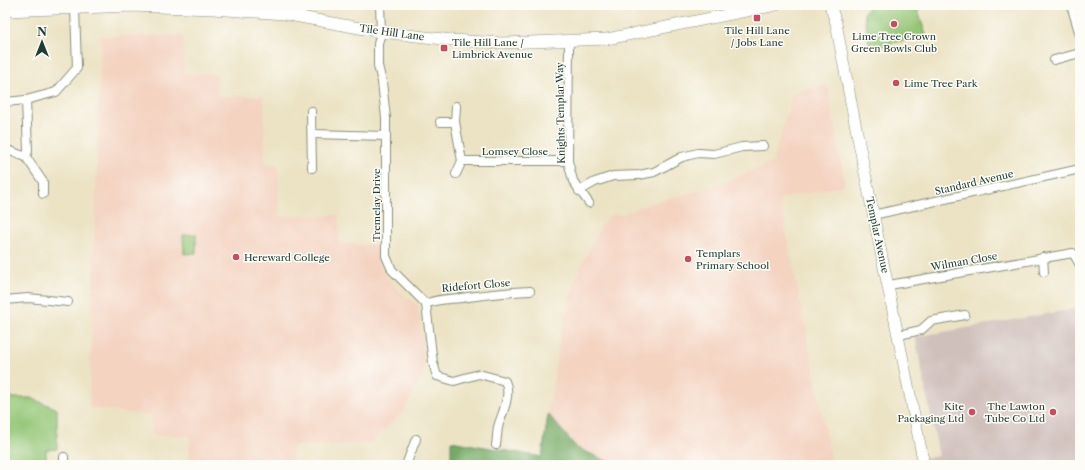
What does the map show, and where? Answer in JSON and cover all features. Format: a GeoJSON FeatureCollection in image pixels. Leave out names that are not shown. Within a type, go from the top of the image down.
{"type":"FeatureCollection","features":[{"type":"Feature","properties":{"kind":"main road","name":"Tile Hill Lane"},"geometry":{"type":"LineString","coordinates":[[5,11],[130,6],[213,7],[284,14],[381,32],[452,40],[502,43],[569,42],[636,34],[776,5]]}},
{"type":"Feature","properties":{"kind":"main road","name":"Templar Avenue"},"geometry":{"type":"LineString","coordinates":[[830,5],[836,23],[873,215],[899,335],[924,465]]}},
{"type":"Feature","properties":{"kind":"street","name":"Tremelay Drive"},"geometry":{"type":"LineString","coordinates":[[380,5],[381,32],[378,44],[378,66],[384,97],[386,136],[386,256],[392,270],[426,304]]}},
{"type":"Feature","properties":{"kind":"street"},"geometry":{"type":"LineString","coordinates":[[1071,5],[1080,35]]}},
{"type":"Feature","properties":{"kind":"street"},"geometry":{"type":"LineString","coordinates":[[5,102],[26,100],[56,92],[77,68],[75,8]]}},
{"type":"Feature","properties":{"kind":"street","name":"Knights Templar Way"},"geometry":{"type":"LineString","coordinates":[[569,42],[568,161],[573,181],[589,203]]}},
{"type":"Feature","properties":{"kind":"street"},"geometry":{"type":"LineString","coordinates":[[1054,60],[1080,53]]}},
{"type":"Feature","properties":{"kind":"street"},"geometry":{"type":"LineString","coordinates":[[26,100],[28,151],[26,157]]}},
{"type":"Feature","properties":{"kind":"street"},"geometry":{"type":"LineString","coordinates":[[456,106],[455,122],[462,161],[456,174]]}},
{"type":"Feature","properties":{"kind":"street"},"geometry":{"type":"LineString","coordinates":[[311,112],[312,168]]}},
{"type":"Feature","properties":{"kind":"street"},"geometry":{"type":"LineString","coordinates":[[440,122],[455,122]]}},
{"type":"Feature","properties":{"kind":"street"},"geometry":{"type":"LineString","coordinates":[[312,134],[386,136]]}},
{"type":"Feature","properties":{"kind":"street"},"geometry":{"type":"LineString","coordinates":[[579,191],[595,182],[612,176],[639,175],[654,172],[677,160],[698,153],[714,154],[742,147],[763,146]]}},
{"type":"Feature","properties":{"kind":"street"},"geometry":{"type":"LineString","coordinates":[[5,149],[26,157],[43,182],[43,194]]}},
{"type":"Feature","properties":{"kind":"street","name":"Lomsey Close"},"geometry":{"type":"LineString","coordinates":[[462,161],[568,161]]}},
{"type":"Feature","properties":{"kind":"street","name":"Standard Avenue"},"geometry":{"type":"LineString","coordinates":[[873,215],[1080,169]]}},
{"type":"Feature","properties":{"kind":"street","name":"Wilman Close"},"geometry":{"type":"LineString","coordinates":[[888,285],[1073,253],[1080,265]]}},
{"type":"Feature","properties":{"kind":"street"},"geometry":{"type":"LineString","coordinates":[[1043,257],[1044,272]]}},
{"type":"Feature","properties":{"kind":"street","name":"Ridefort Close"},"geometry":{"type":"LineString","coordinates":[[426,304],[436,299],[468,297],[503,292],[530,291]]}},
{"type":"Feature","properties":{"kind":"street"},"geometry":{"type":"LineString","coordinates":[[5,300],[28,298],[68,302]]}},
{"type":"Feature","properties":{"kind":"street"},"geometry":{"type":"LineString","coordinates":[[426,304],[433,363],[437,376],[454,381],[479,374],[506,381],[508,385],[507,396],[498,426],[496,445]]}},
{"type":"Feature","properties":{"kind":"street"},"geometry":{"type":"LineString","coordinates":[[899,335],[921,330],[931,321],[965,315]]}},
{"type":"Feature","properties":{"kind":"street"},"geometry":{"type":"LineString","coordinates":[[406,465],[416,439]]}},
{"type":"Feature","properties":{"kind":"shaded area","name":"Hereward College"},"geometry":{"type":"Polygon","coordinates":[[[183,35],[184,74],[217,74],[217,96],[264,96],[265,163],[278,164],[279,216],[339,215],[339,244],[376,245],[382,269],[394,287],[418,305],[425,366],[405,410],[370,444],[293,446],[293,465],[189,465],[190,436],[152,435],[151,416],[89,408],[101,36],[183,35]]]}},
{"type":"Feature","properties":{"kind":"shaded area","name":"Templars Primary School"},"geometry":{"type":"Polygon","coordinates":[[[828,85],[845,185],[780,199],[832,465],[616,465],[577,448],[548,414],[560,336],[575,279],[601,226],[610,215],[625,214],[650,203],[716,186],[773,162],[793,92],[828,85]]]}},
{"type":"Feature","properties":{"kind":"shaded area"},"geometry":{"type":"Polygon","coordinates":[[[1080,308],[1080,465],[885,465],[939,456],[915,337],[1080,308]]]}},
{"type":"Feature","properties":{"kind":"green space","name":"Lime Tree Crown Green Bowls Club"},"geometry":{"type":"Polygon","coordinates":[[[870,5],[916,5],[926,35],[870,48],[864,13],[870,5]]]}},
{"type":"Feature","properties":{"kind":"green space"},"geometry":{"type":"Polygon","coordinates":[[[196,234],[196,253],[184,254],[183,235],[196,234]]]}},
{"type":"Feature","properties":{"kind":"green space"},"geometry":{"type":"Polygon","coordinates":[[[5,384],[12,398],[31,398],[57,409],[57,449],[46,450],[46,462],[5,462],[5,384]]]}},
{"type":"Feature","properties":{"kind":"green space"},"geometry":{"type":"Polygon","coordinates":[[[548,414],[577,448],[616,465],[451,465],[451,441],[542,457],[548,414]]]}},
{"type":"Feature","properties":{"kind":"place","name":"Tile Hill Lane / Jobs Lane"},"geometry":{"type":"Point","coordinates":[757,18]}},
{"type":"Feature","properties":{"kind":"place","name":"Lime Tree Crown Green Bowls Club"},"geometry":{"type":"Point","coordinates":[894,24]}},
{"type":"Feature","properties":{"kind":"place","name":"Tile Hill Lane / Limbrick Avenue"},"geometry":{"type":"Point","coordinates":[444,48]}},
{"type":"Feature","properties":{"kind":"place","name":"Lime Tree Park"},"geometry":{"type":"Point","coordinates":[896,83]}},
{"type":"Feature","properties":{"kind":"place","name":"Hereward College"},"geometry":{"type":"Point","coordinates":[236,257]}},
{"type":"Feature","properties":{"kind":"place","name":"Templars Primary School"},"geometry":{"type":"Point","coordinates":[688,259]}},
{"type":"Feature","properties":{"kind":"place","name":"Kite Packaging Ltd"},"geometry":{"type":"Point","coordinates":[972,412]}},
{"type":"Feature","properties":{"kind":"place","name":"The Lawton Tube Co Ltd"},"geometry":{"type":"Point","coordinates":[1053,412]}}]}
